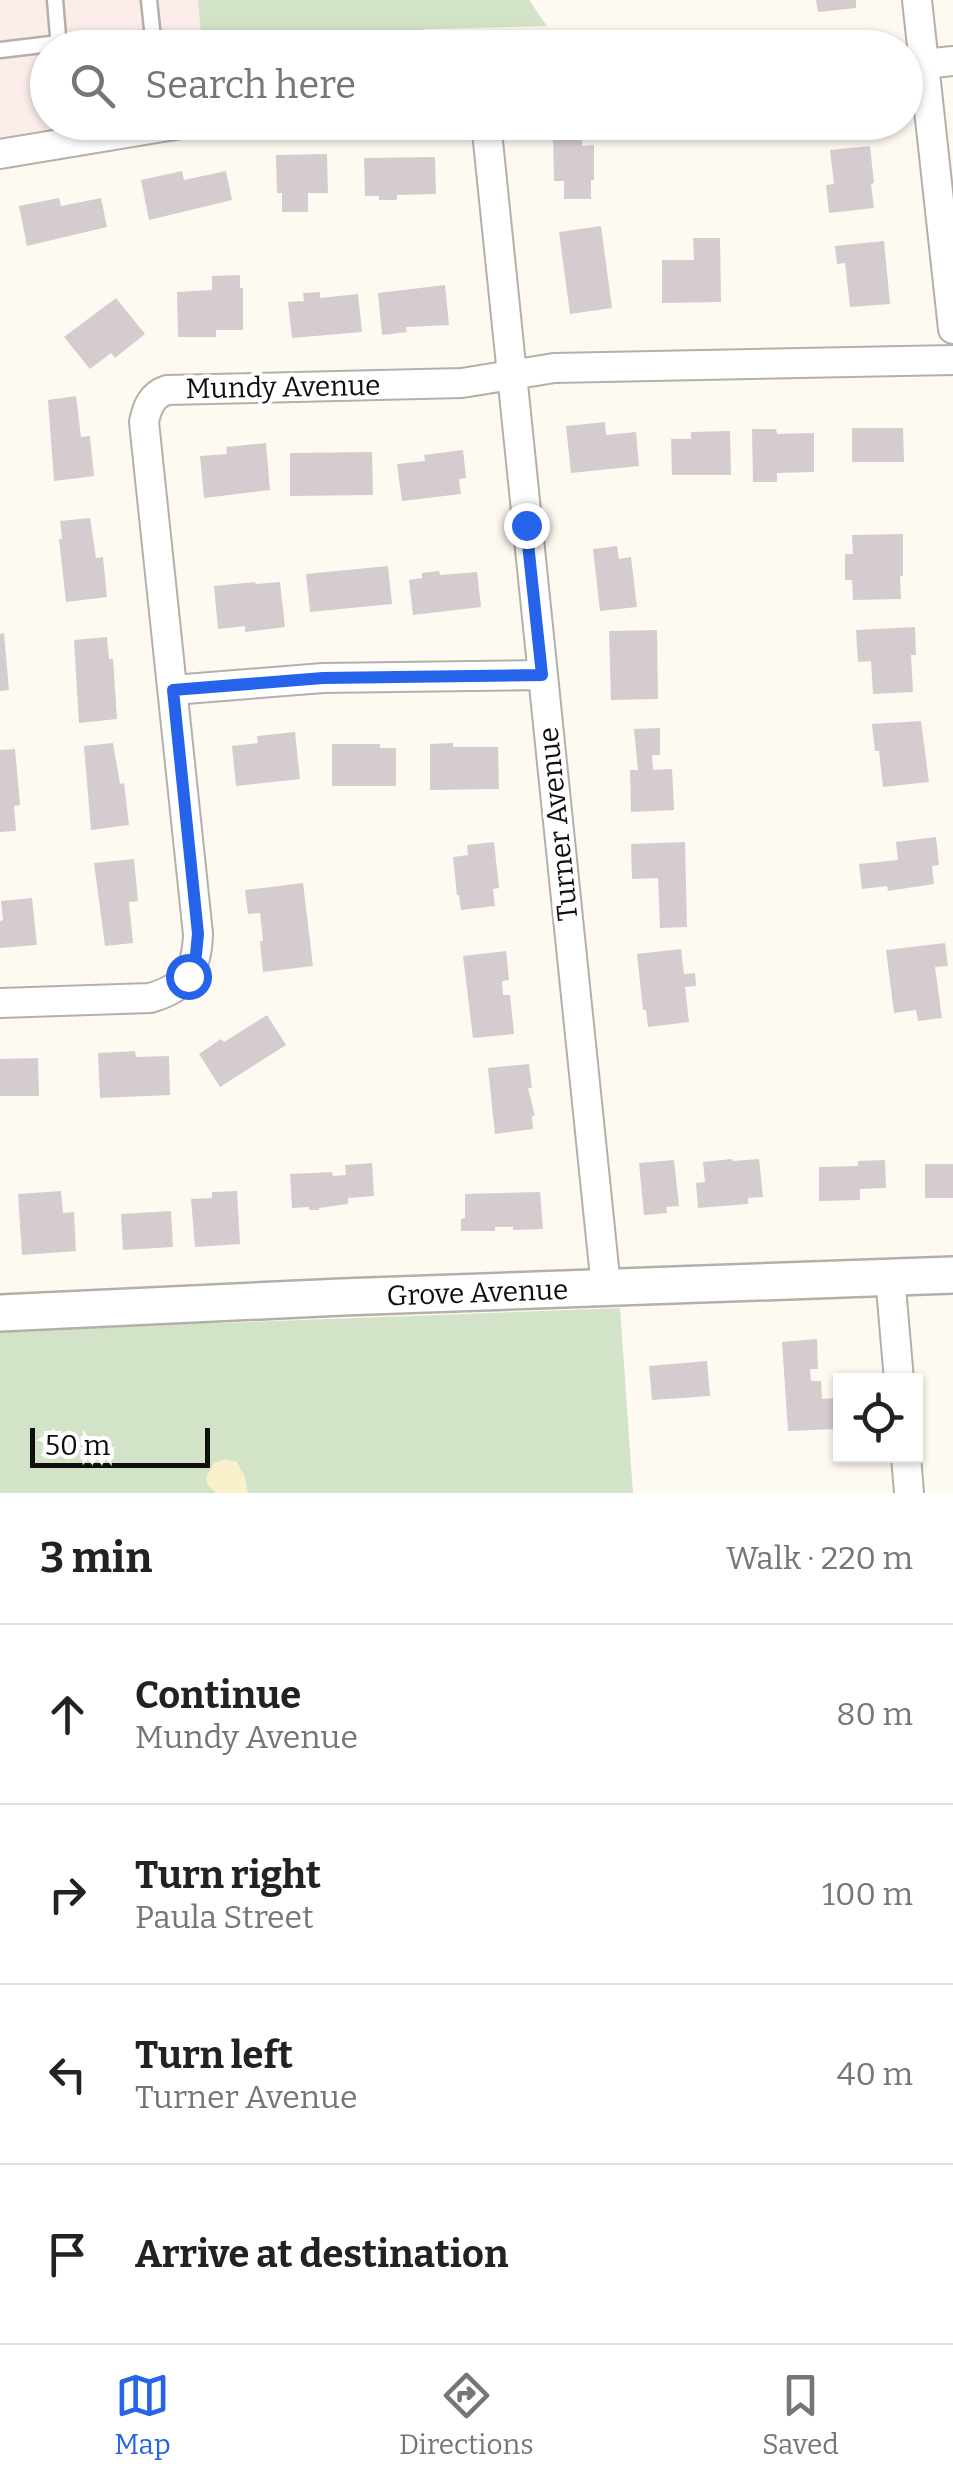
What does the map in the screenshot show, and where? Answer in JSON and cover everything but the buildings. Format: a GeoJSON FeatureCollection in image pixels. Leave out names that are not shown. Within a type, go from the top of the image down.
{"type":"FeatureCollection","features":[{"type":"Feature","properties":{"kind":"street"},"geometry":{"type":"LineString","coordinates":[[917,0],[920,30]]}},
{"type":"Feature","properties":{"kind":"street"},"geometry":{"type":"LineString","coordinates":[[923,55],[953,329]]}},
{"type":"Feature","properties":{"kind":"street"},"geometry":{"type":"LineString","coordinates":[[924,64],[953,61]]}},
{"type":"Feature","properties":{"kind":"street"},"geometry":{"type":"LineString","coordinates":[[0,154],[44,140]]}},
{"type":"Feature","properties":{"kind":"street","name":"Turner Avenue"},"geometry":{"type":"LineString","coordinates":[[488,140],[606,1287]]}},
{"type":"Feature","properties":{"kind":"street","name":"Mundy Avenue"},"geometry":{"type":"LineString","coordinates":[[0,1002],[150,998],[178,986],[195,964],[198,934],[144,422],[146,411],[158,394],[166,390],[462,383],[554,368],[953,360]]}},
{"type":"Feature","properties":{"kind":"street"},"geometry":{"type":"LineString","coordinates":[[173,690],[323,678],[542,675]]}},
{"type":"Feature","properties":{"kind":"street","name":"Grove Avenue"},"geometry":{"type":"LineString","coordinates":[[0,1313],[953,1275]]}},
{"type":"Feature","properties":{"kind":"street"},"geometry":{"type":"LineString","coordinates":[[890,1276],[898,1373]]}},
{"type":"Feature","properties":{"kind":"street"},"geometry":{"type":"LineString","coordinates":[[907,1463],[909,1493]]}},
{"type":"Feature","properties":{"kind":"lane"},"geometry":{"type":"LineString","coordinates":[[56,0],[58,30]]}},
{"type":"Feature","properties":{"kind":"lane"},"geometry":{"type":"LineString","coordinates":[[149,0],[152,30]]}},
{"type":"Feature","properties":{"kind":"lane"},"geometry":{"type":"LineString","coordinates":[[0,50],[30,47]]}},
{"type":"Feature","properties":{"kind":"shaded area"},"geometry":{"type":"Polygon","coordinates":[[[0,0],[198,0],[201,30],[30,30],[30,140],[94,140],[0,156],[0,0]]]}},
{"type":"Feature","properties":{"kind":"green space"},"geometry":{"type":"Polygon","coordinates":[[[198,0],[529,0],[547,26],[423,30],[201,30],[198,0]]]}},
{"type":"Feature","properties":{"kind":"green space"},"geometry":{"type":"Polygon","coordinates":[[[620,1308],[633,1493],[0,1493],[0,1323],[222,1323],[620,1308]]]}},
{"type":"Feature","properties":{"kind":"sand"},"geometry":{"type":"Polygon","coordinates":[[[225,1459],[237,1462],[248,1493],[216,1493],[208,1485],[206,1478],[214,1463],[225,1459]]]}},
{"type":"Feature","properties":{"kind":"route"},"geometry":{"type":"LineString","coordinates":[[188,976],[195,964],[198,934],[173,690],[323,678],[542,675],[526,525]]}}]}
